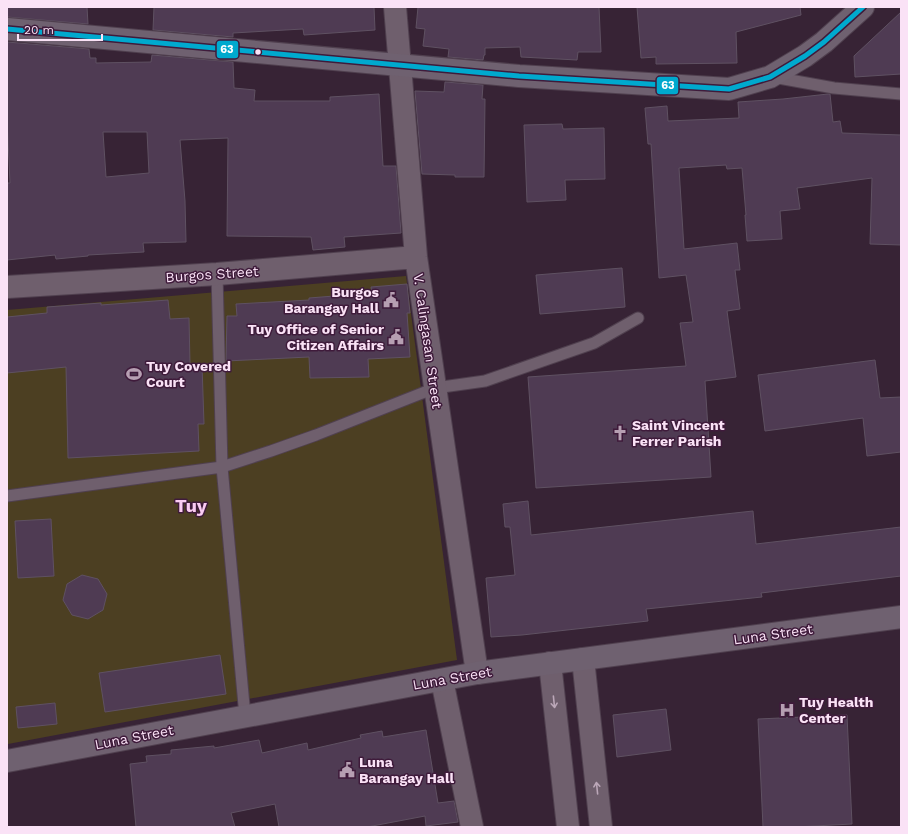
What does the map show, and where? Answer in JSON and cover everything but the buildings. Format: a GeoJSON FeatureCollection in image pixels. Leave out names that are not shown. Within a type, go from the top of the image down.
{"type":"FeatureCollection","features":[{"type":"Feature","properties":{"kind":"street","name":"V. Calingasan Street"},"geometry":{"type":"LineString","coordinates":[[395,7],[416,257],[476,673]]}},
{"type":"Feature","properties":{"kind":"street"},"geometry":{"type":"LineString","coordinates":[[7,29],[519,76],[729,89],[770,77],[812,52],[864,7]]}},
{"type":"Feature","properties":{"kind":"street","name":"Burgos Street"},"geometry":{"type":"LineString","coordinates":[[7,287],[217,274],[416,257]]}},
{"type":"Feature","properties":{"kind":"street","name":"Luna Street"},"geometry":{"type":"LineString","coordinates":[[7,761],[476,673],[901,617]]}},
{"type":"Feature","properties":{"kind":"street"},"geometry":{"type":"LineString","coordinates":[[583,659],[601,827]]}},
{"type":"Feature","properties":{"kind":"street"},"geometry":{"type":"LineString","coordinates":[[550,663],[568,827]]}},
{"type":"Feature","properties":{"kind":"street"},"geometry":{"type":"LineString","coordinates":[[442,680],[472,827]]}},
{"type":"Feature","properties":{"kind":"lane"},"geometry":{"type":"LineString","coordinates":[[770,77],[834,88],[901,94]]}},
{"type":"Feature","properties":{"kind":"lane"},"geometry":{"type":"LineString","coordinates":[[217,274],[222,467],[245,716]]}},
{"type":"Feature","properties":{"kind":"lane"},"geometry":{"type":"LineString","coordinates":[[7,496],[222,467],[271,452],[435,388],[485,381],[594,343],[638,318]]}},
{"type":"Feature","properties":{"kind":"shaded area"},"geometry":{"type":"Polygon","coordinates":[[[406,276],[457,660],[8,744],[7,310],[406,276]]]}},
{"type":"Feature","properties":{"kind":"transit line","name":"63"},"geometry":{"type":"LineString","coordinates":[[7,29],[519,76],[729,89],[770,77],[805,56],[824,42],[863,7]]}},
{"type":"Feature","properties":{"kind":"place","name":"Burgos Barangay Hall"},"geometry":{"type":"Point","coordinates":[391,300]}},
{"type":"Feature","properties":{"kind":"place","name":"Tuy Office of Senior Citizen Affairs"},"geometry":{"type":"Point","coordinates":[396,337]}},
{"type":"Feature","properties":{"kind":"place","name":"Tuy Covered Court"},"geometry":{"type":"Point","coordinates":[134,374]}},
{"type":"Feature","properties":{"kind":"place","name":"Saint Vincent Ferrer Parish"},"geometry":{"type":"Point","coordinates":[620,433]}},
{"type":"Feature","properties":{"kind":"place","name":"Tuy Health Center"},"geometry":{"type":"Point","coordinates":[787,710]}},
{"type":"Feature","properties":{"kind":"place","name":"Luna Barangay Hall"},"geometry":{"type":"Point","coordinates":[347,770]}},
{"type":"Feature","properties":{"kind":"district","name":"Tuy"},"geometry":{"type":"Point","coordinates":[191,506]}}]}
